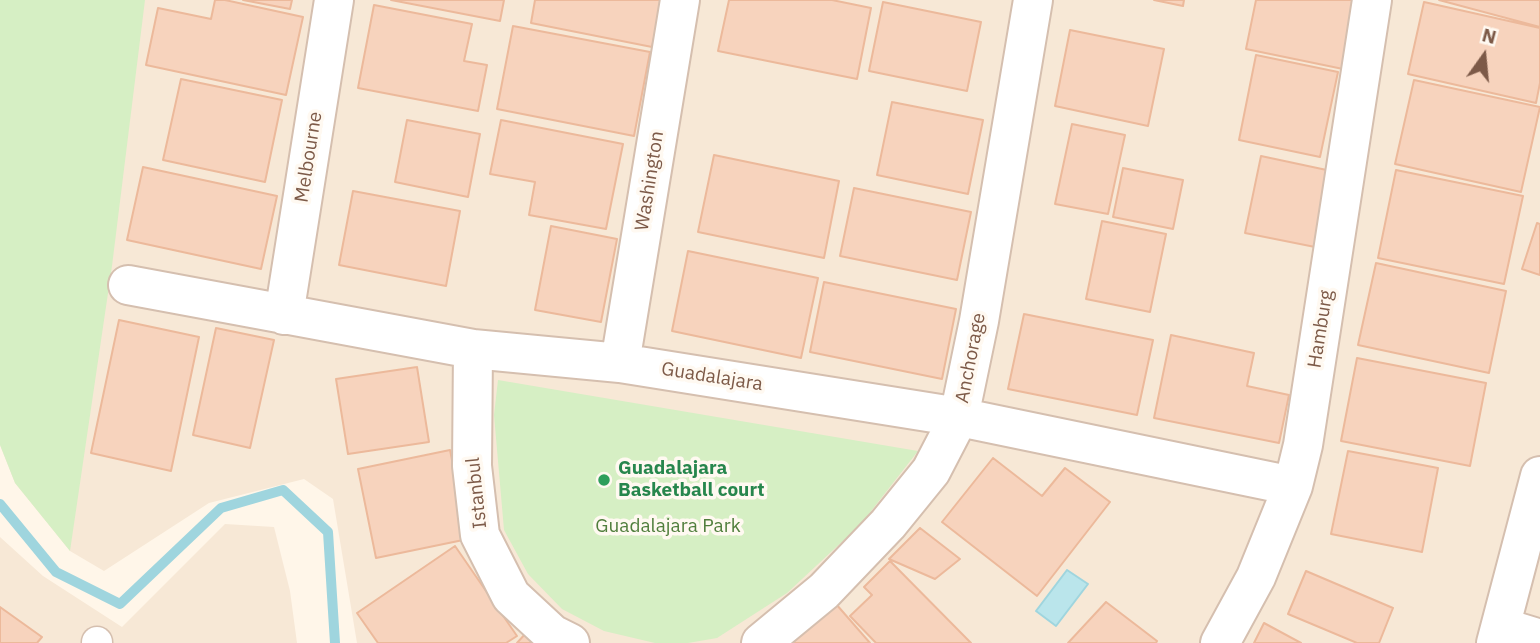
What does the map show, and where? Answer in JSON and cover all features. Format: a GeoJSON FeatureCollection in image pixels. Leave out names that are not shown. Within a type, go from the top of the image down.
{"type":"FeatureCollection","features":[{"type":"Feature","properties":{"kind":"street","name":"Melbourne"},"geometry":{"type":"LineString","coordinates":[[284,315],[334,0]]}},
{"type":"Feature","properties":{"kind":"street","name":"Washington"},"geometry":{"type":"LineString","coordinates":[[620,363],[680,0]]}},
{"type":"Feature","properties":{"kind":"street","name":"Anchorage"},"geometry":{"type":"LineString","coordinates":[[761,643],[824,591],[888,524],[931,471],[959,417],[979,321],[1033,0]]}},
{"type":"Feature","properties":{"kind":"street","name":"Hamburg"},"geometry":{"type":"LineString","coordinates":[[1220,643],[1256,577],[1293,486],[1303,445],[1372,0]]}},
{"type":"Feature","properties":{"kind":"street","name":"Guadalajara"},"geometry":{"type":"LineString","coordinates":[[128,285],[473,349],[620,363],[959,417],[1293,486]]}},
{"type":"Feature","properties":{"kind":"street","name":"Istanbul"},"geometry":{"type":"LineString","coordinates":[[473,349],[472,466],[480,535],[511,596],[552,634],[570,643]]}},
{"type":"Feature","properties":{"kind":"street"},"geometry":{"type":"LineString","coordinates":[[1540,476],[1499,635],[1540,639]]}},
{"type":"Feature","properties":{"kind":"shaded area"},"geometry":{"type":"Polygon","coordinates":[[[0,0],[1540,0],[1540,643],[357,643],[333,499],[304,479],[209,503],[104,571],[70,551],[15,483],[0,445],[0,0]]]}},
{"type":"Feature","properties":{"kind":"shaded area"},"geometry":{"type":"Polygon","coordinates":[[[225,524],[274,527],[290,591],[297,643],[0,643],[0,537],[43,576],[122,627],[225,524]]]}},
{"type":"Feature","properties":{"kind":"green space"},"geometry":{"type":"Polygon","coordinates":[[[0,0],[145,0],[112,266],[70,551],[15,483],[0,445],[0,0]]]}},
{"type":"Feature","properties":{"kind":"green space","name":"Guadalajara Park"},"geometry":{"type":"Polygon","coordinates":[[[498,380],[918,451],[861,524],[787,593],[717,638],[688,643],[655,643],[604,631],[562,609],[528,574],[504,530],[494,415],[498,380]]]}},
{"type":"Feature","properties":{"kind":"water"},"geometry":{"type":"Polygon","coordinates":[[[1067,570],[1088,584],[1056,626],[1036,611],[1067,570]]]}},
{"type":"Feature","properties":{"kind":"building"},"geometry":{"type":"Polygon","coordinates":[[[215,0],[303,17],[286,95],[146,65],[158,8],[211,19],[215,0]]]}},
{"type":"Feature","properties":{"kind":"building"},"geometry":{"type":"Polygon","coordinates":[[[243,0],[292,0],[290,9],[243,0]]]}},
{"type":"Feature","properties":{"kind":"building"},"geometry":{"type":"Polygon","coordinates":[[[391,0],[504,0],[500,21],[391,0]]]}},
{"type":"Feature","properties":{"kind":"building"},"geometry":{"type":"Polygon","coordinates":[[[535,0],[662,0],[652,47],[531,23],[535,0]]]}},
{"type":"Feature","properties":{"kind":"building"},"geometry":{"type":"Polygon","coordinates":[[[729,0],[832,0],[871,8],[857,79],[718,51],[729,0]]]}},
{"type":"Feature","properties":{"kind":"building"},"geometry":{"type":"Polygon","coordinates":[[[1154,0],[1184,0],[1183,6],[1154,0]]]}},
{"type":"Feature","properties":{"kind":"building"},"geometry":{"type":"Polygon","coordinates":[[[1256,0],[1358,0],[1343,69],[1246,49],[1256,0]]]}},
{"type":"Feature","properties":{"kind":"building"},"geometry":{"type":"Polygon","coordinates":[[[1439,0],[1540,0],[1540,27],[1439,0]]]}},
{"type":"Feature","properties":{"kind":"building"},"geometry":{"type":"Polygon","coordinates":[[[883,2],[981,22],[967,91],[869,71],[883,2]]]}},
{"type":"Feature","properties":{"kind":"building"},"geometry":{"type":"Polygon","coordinates":[[[1424,2],[1540,28],[1540,83],[1536,103],[1408,74],[1424,2]]]}},
{"type":"Feature","properties":{"kind":"building"},"geometry":{"type":"Polygon","coordinates":[[[374,5],[472,24],[464,61],[487,65],[478,111],[358,88],[374,5]]]}},
{"type":"Feature","properties":{"kind":"building"},"geometry":{"type":"Polygon","coordinates":[[[513,26],[650,52],[634,136],[497,109],[513,26]]]}},
{"type":"Feature","properties":{"kind":"building"},"geometry":{"type":"Polygon","coordinates":[[[1070,30],[1164,49],[1148,126],[1055,106],[1070,30]]]}},
{"type":"Feature","properties":{"kind":"building"},"geometry":{"type":"Polygon","coordinates":[[[1256,55],[1338,72],[1320,157],[1239,140],[1256,55]]]}},
{"type":"Feature","properties":{"kind":"building"},"geometry":{"type":"Polygon","coordinates":[[[181,79],[282,100],[265,182],[163,160],[181,79]]]}},
{"type":"Feature","properties":{"kind":"building"},"geometry":{"type":"Polygon","coordinates":[[[1414,80],[1540,107],[1521,192],[1395,164],[1414,80]]]}},
{"type":"Feature","properties":{"kind":"building"},"geometry":{"type":"Polygon","coordinates":[[[892,102],[983,120],[968,194],[877,175],[892,102]]]}},
{"type":"Feature","properties":{"kind":"building"},"geometry":{"type":"Polygon","coordinates":[[[407,120],[480,134],[468,197],[395,182],[407,120]]]}},
{"type":"Feature","properties":{"kind":"building"},"geometry":{"type":"Polygon","coordinates":[[[501,120],[623,144],[606,229],[529,215],[535,182],[490,174],[501,120]]]}},
{"type":"Feature","properties":{"kind":"building"},"geometry":{"type":"Polygon","coordinates":[[[1072,124],[1125,135],[1108,214],[1055,204],[1072,124]]]}},
{"type":"Feature","properties":{"kind":"building"},"geometry":{"type":"Polygon","coordinates":[[[714,155],[839,181],[824,258],[698,232],[714,155]]]}},
{"type":"Feature","properties":{"kind":"building"},"geometry":{"type":"Polygon","coordinates":[[[1261,156],[1336,172],[1320,248],[1245,233],[1261,156]]]}},
{"type":"Feature","properties":{"kind":"building"},"geometry":{"type":"Polygon","coordinates":[[[143,167],[277,196],[261,269],[127,240],[143,167]]]}},
{"type":"Feature","properties":{"kind":"building"},"geometry":{"type":"Polygon","coordinates":[[[1123,168],[1183,180],[1173,229],[1113,217],[1123,168]]]}},
{"type":"Feature","properties":{"kind":"building"},"geometry":{"type":"Polygon","coordinates":[[[1396,170],[1523,196],[1504,284],[1378,258],[1396,170]]]}},
{"type":"Feature","properties":{"kind":"building"},"geometry":{"type":"Polygon","coordinates":[[[854,188],[971,212],[957,280],[840,256],[854,188]]]}},
{"type":"Feature","properties":{"kind":"building"},"geometry":{"type":"Polygon","coordinates":[[[353,191],[460,211],[446,286],[339,265],[353,191]]]}},
{"type":"Feature","properties":{"kind":"building"},"geometry":{"type":"Polygon","coordinates":[[[1102,221],[1166,234],[1150,312],[1086,299],[1102,221]]]}},
{"type":"Feature","properties":{"kind":"building"},"geometry":{"type":"Polygon","coordinates":[[[1537,223],[1540,224],[1540,275],[1522,269],[1537,223]]]}},
{"type":"Feature","properties":{"kind":"building"},"geometry":{"type":"Polygon","coordinates":[[[551,226],[617,239],[601,322],[535,310],[551,226]]]}},
{"type":"Feature","properties":{"kind":"building"},"geometry":{"type":"Polygon","coordinates":[[[688,251],[818,278],[801,358],[672,331],[688,251]]]}},
{"type":"Feature","properties":{"kind":"building"},"geometry":{"type":"Polygon","coordinates":[[[1376,263],[1506,291],[1489,373],[1358,345],[1376,263]]]}},
{"type":"Feature","properties":{"kind":"building"},"geometry":{"type":"Polygon","coordinates":[[[824,282],[956,309],[942,379],[810,352],[824,282]]]}},
{"type":"Feature","properties":{"kind":"building"},"geometry":{"type":"Polygon","coordinates":[[[1024,314],[1153,340],[1137,415],[1008,389],[1024,314]]]}},
{"type":"Feature","properties":{"kind":"building"},"geometry":{"type":"Polygon","coordinates":[[[119,320],[199,337],[171,471],[91,453],[119,320]]]}},
{"type":"Feature","properties":{"kind":"building"},"geometry":{"type":"Polygon","coordinates":[[[216,328],[274,340],[250,448],[193,435],[216,328]]]}},
{"type":"Feature","properties":{"kind":"building"},"geometry":{"type":"Polygon","coordinates":[[[1171,335],[1254,353],[1247,386],[1289,395],[1279,443],[1154,418],[1171,335]]]}},
{"type":"Feature","properties":{"kind":"building"},"geometry":{"type":"Polygon","coordinates":[[[1357,358],[1486,383],[1470,466],[1341,441],[1357,358]]]}},
{"type":"Feature","properties":{"kind":"building"},"geometry":{"type":"Polygon","coordinates":[[[417,367],[429,442],[348,454],[336,379],[417,367]]]}},
{"type":"Feature","properties":{"kind":"building"},"geometry":{"type":"Polygon","coordinates":[[[450,450],[468,539],[376,558],[358,469],[450,450]]]}},
{"type":"Feature","properties":{"kind":"building"},"geometry":{"type":"Polygon","coordinates":[[[1348,451],[1438,468],[1422,552],[1331,534],[1348,451]]]}},
{"type":"Feature","properties":{"kind":"building"},"geometry":{"type":"Polygon","coordinates":[[[993,458],[1042,496],[1065,468],[1110,502],[1037,596],[942,522],[993,458]]]}},
{"type":"Feature","properties":{"kind":"building"},"geometry":{"type":"Polygon","coordinates":[[[920,528],[960,559],[935,579],[889,559],[920,528]]]}},
{"type":"Feature","properties":{"kind":"building"},"geometry":{"type":"Polygon","coordinates":[[[455,546],[517,636],[506,643],[378,643],[357,613],[455,546]]]}},
{"type":"Feature","properties":{"kind":"building"},"geometry":{"type":"Polygon","coordinates":[[[890,561],[971,643],[876,643],[850,616],[872,595],[864,587],[890,561]]]}},
{"type":"Feature","properties":{"kind":"building"},"geometry":{"type":"Polygon","coordinates":[[[1306,571],[1393,608],[1379,643],[1357,643],[1288,614],[1306,571]]]}},
{"type":"Feature","properties":{"kind":"building"},"geometry":{"type":"Polygon","coordinates":[[[1106,602],[1157,641],[1156,643],[1068,643],[1106,602]]]}},
{"type":"Feature","properties":{"kind":"building"},"geometry":{"type":"Polygon","coordinates":[[[836,604],[870,643],[792,643],[836,604]]]}},
{"type":"Feature","properties":{"kind":"building"},"geometry":{"type":"Polygon","coordinates":[[[0,607],[42,637],[37,643],[0,643],[0,607]]]}},
{"type":"Feature","properties":{"kind":"building"},"geometry":{"type":"Polygon","coordinates":[[[1264,623],[1301,643],[1254,643],[1264,623]]]}},
{"type":"Feature","properties":{"kind":"building"},"geometry":{"type":"Polygon","coordinates":[[[526,633],[539,643],[517,643],[526,633]]]}},
{"type":"Feature","properties":{"kind":"waterway"},"geometry":{"type":"LineString","coordinates":[[0,504],[56,572],[120,604],[221,508],[283,490],[328,532],[335,643]]}},
{"type":"Feature","properties":{"kind":"place","name":"Guadalajara Basketball court"},"geometry":{"type":"Point","coordinates":[604,480]}}]}
